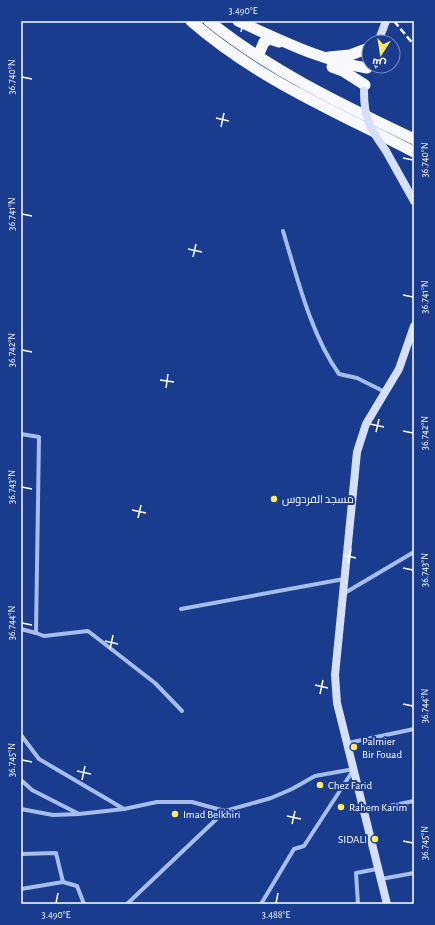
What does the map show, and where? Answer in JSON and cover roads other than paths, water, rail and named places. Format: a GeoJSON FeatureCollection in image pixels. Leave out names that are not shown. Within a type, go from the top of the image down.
{"type":"FeatureCollection","features":[{"type":"Feature","properties":{"kind":"highway"},"geometry":{"type":"LineString","coordinates":[[191,21],[219,44],[288,89],[414,152]]}},
{"type":"Feature","properties":{"kind":"highway"},"geometry":{"type":"LineString","coordinates":[[209,21],[258,56],[321,94],[414,139]]}},
{"type":"Feature","properties":{"kind":"highway"},"geometry":{"type":"LineString","coordinates":[[238,21],[322,58],[343,64],[361,65]]}},
{"type":"Feature","properties":{"kind":"highway"},"geometry":{"type":"LineString","coordinates":[[258,56],[264,42],[274,40],[343,71],[364,88]]}},
{"type":"Feature","properties":{"kind":"highway"},"geometry":{"type":"LineString","coordinates":[[322,58],[350,55],[361,51]]}},
{"type":"Feature","properties":{"kind":"main road"},"geometry":{"type":"LineString","coordinates":[[381,34],[386,21]]}},
{"type":"Feature","properties":{"kind":"main road"},"geometry":{"type":"LineString","coordinates":[[367,74],[364,88],[364,106],[368,126],[386,151],[414,201]]}},
{"type":"Feature","properties":{"kind":"main road"},"geometry":{"type":"LineString","coordinates":[[387,904],[377,869],[365,811],[337,703],[335,675],[357,452],[366,424],[399,369],[412,342],[414,326]]}},
{"type":"Feature","properties":{"kind":"street"},"geometry":{"type":"LineString","coordinates":[[283,231],[297,280],[326,355],[339,374],[357,378],[386,392]]}},
{"type":"Feature","properties":{"kind":"street"},"geometry":{"type":"LineString","coordinates":[[21,434],[38,437],[36,633]]}},
{"type":"Feature","properties":{"kind":"street"},"geometry":{"type":"LineString","coordinates":[[343,594],[414,552]]}},
{"type":"Feature","properties":{"kind":"street"},"geometry":{"type":"LineString","coordinates":[[181,609],[344,579]]}},
{"type":"Feature","properties":{"kind":"street"},"geometry":{"type":"LineString","coordinates":[[21,629],[44,636],[88,632],[155,683],[182,711]]}},
{"type":"Feature","properties":{"kind":"street"},"geometry":{"type":"LineString","coordinates":[[348,743],[414,729]]}},
{"type":"Feature","properties":{"kind":"street"},"geometry":{"type":"LineString","coordinates":[[21,735],[39,759],[124,809]]}},
{"type":"Feature","properties":{"kind":"street"},"geometry":{"type":"LineString","coordinates":[[127,904],[225,811],[271,798],[292,790],[315,776],[354,769]]}},
{"type":"Feature","properties":{"kind":"street"},"geometry":{"type":"LineString","coordinates":[[261,904],[294,849],[304,846],[354,769]]}},
{"type":"Feature","properties":{"kind":"street"},"geometry":{"type":"LineString","coordinates":[[21,780],[32,790],[79,814]]}},
{"type":"Feature","properties":{"kind":"street"},"geometry":{"type":"LineString","coordinates":[[365,811],[414,801]]}},
{"type":"Feature","properties":{"kind":"street"},"geometry":{"type":"LineString","coordinates":[[21,809],[53,815],[79,814],[124,809],[157,802],[185,802],[225,811]]}},
{"type":"Feature","properties":{"kind":"street"},"geometry":{"type":"LineString","coordinates":[[21,854],[56,853],[63,882]]}},
{"type":"Feature","properties":{"kind":"street"},"geometry":{"type":"LineString","coordinates":[[358,904],[356,873],[377,869]]}},
{"type":"Feature","properties":{"kind":"street"},"geometry":{"type":"LineString","coordinates":[[380,880],[414,873]]}},
{"type":"Feature","properties":{"kind":"street"},"geometry":{"type":"LineString","coordinates":[[21,889],[63,882],[77,886],[84,904]]}},
{"type":"Feature","properties":{"kind":"railway"},"geometry":{"type":"LineString","coordinates":[[394,21],[414,45]]}},
{"type":"Feature","properties":{"kind":"place","name":"مسجد الفردوس"},"geometry":{"type":"Point","coordinates":[274,499]}},
{"type":"Feature","properties":{"kind":"place","name":"Palmier Bir Fouad"},"geometry":{"type":"Point","coordinates":[354,747]}},
{"type":"Feature","properties":{"kind":"place","name":"Chez Farid"},"geometry":{"type":"Point","coordinates":[320,785]}},
{"type":"Feature","properties":{"kind":"place","name":"Rahem Karim"},"geometry":{"type":"Point","coordinates":[341,807]}},
{"type":"Feature","properties":{"kind":"place","name":"Imad Belkhiri"},"geometry":{"type":"Point","coordinates":[175,814]}},
{"type":"Feature","properties":{"kind":"place","name":"SIDALI"},"geometry":{"type":"Point","coordinates":[375,839]}}]}
